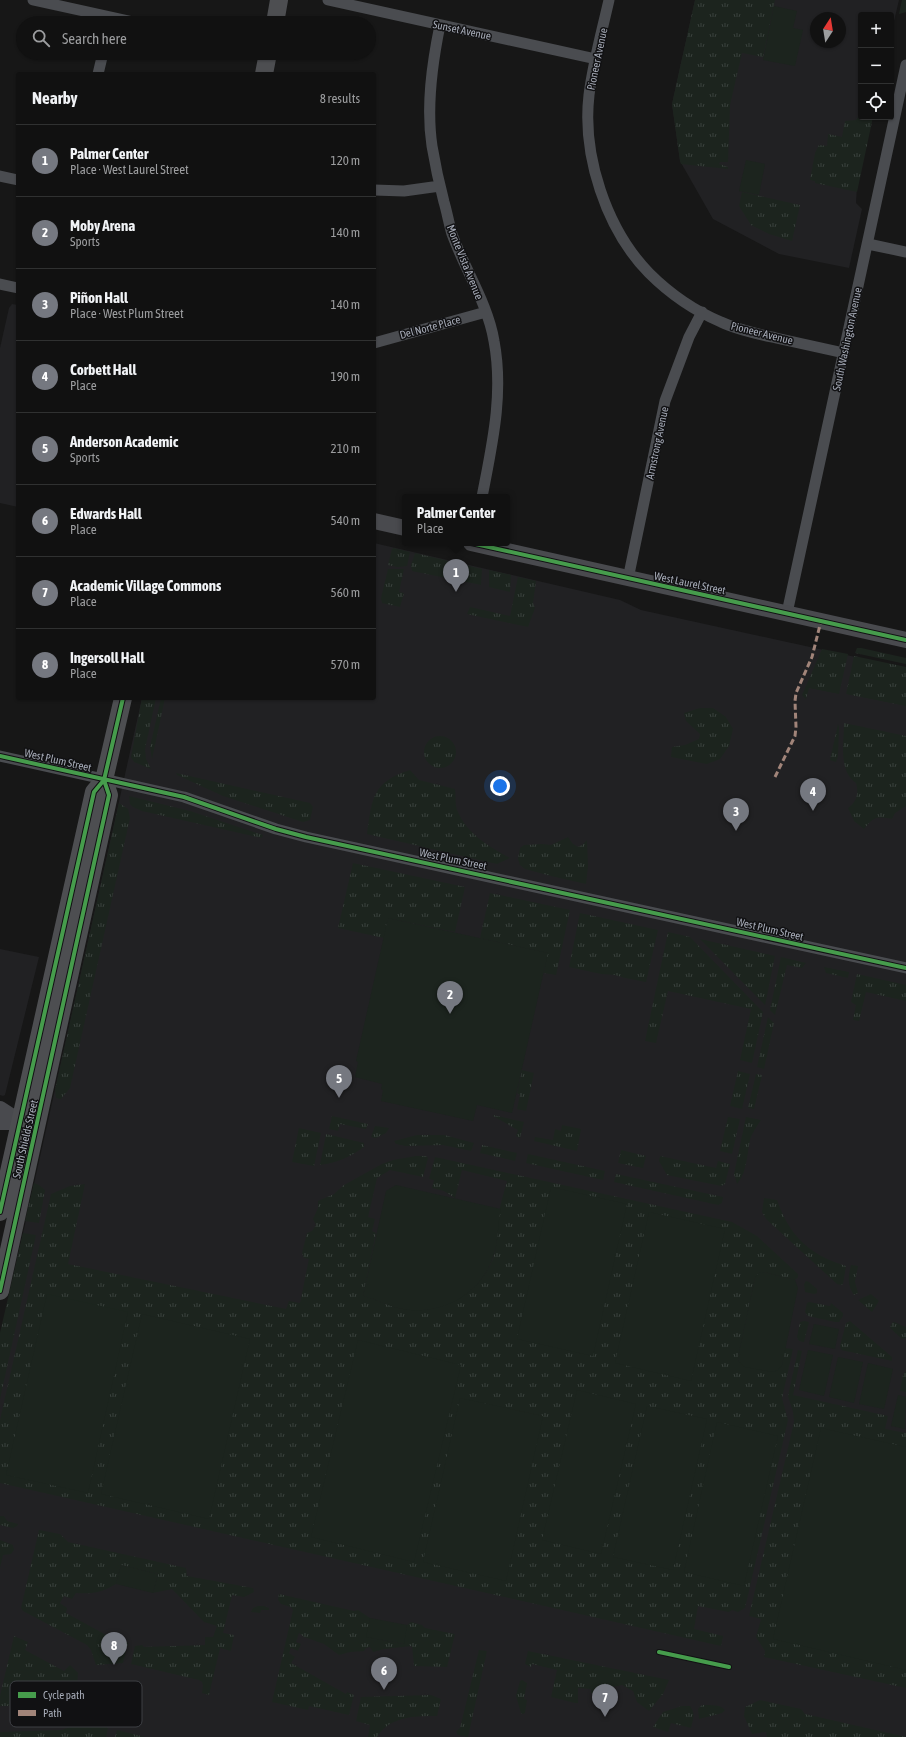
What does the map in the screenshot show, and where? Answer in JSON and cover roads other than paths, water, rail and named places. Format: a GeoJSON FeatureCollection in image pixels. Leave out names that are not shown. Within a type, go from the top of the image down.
{"type":"FeatureCollection","features":[{"type":"Feature","properties":{"kind":"main road"},"geometry":{"type":"LineString","coordinates":[[277,16],[280,0]]}},
{"type":"Feature","properties":{"kind":"main road"},"geometry":{"type":"LineString","coordinates":[[264,72],[267,60]]}},
{"type":"Feature","properties":{"kind":"main road"},"geometry":{"type":"LineString","coordinates":[[376,521],[402,527]]}},
{"type":"Feature","properties":{"kind":"main road","name":"West Laurel Street"},"geometry":{"type":"LineString","coordinates":[[486,546],[906,640]]}},
{"type":"Feature","properties":{"kind":"main road","name":"South Shields Street"},"geometry":{"type":"LineString","coordinates":[[0,1291],[28,1123],[94,792],[104,780],[123,700]]}},
{"type":"Feature","properties":{"kind":"main road"},"geometry":{"type":"LineString","coordinates":[[0,1109],[28,1123]]}},
{"type":"Feature","properties":{"kind":"main road"},"geometry":{"type":"LineString","coordinates":[[0,1122],[28,1123]]}},
{"type":"Feature","properties":{"kind":"main road","name":"South Shields Street"},"geometry":{"type":"LineString","coordinates":[[0,1212],[28,1123]]}},
{"type":"Feature","properties":{"kind":"street"},"geometry":{"type":"LineString","coordinates":[[33,0],[95,16]]}},
{"type":"Feature","properties":{"kind":"street","name":"Sunset Avenue"},"geometry":{"type":"LineString","coordinates":[[328,0],[596,59]]}},
{"type":"Feature","properties":{"kind":"street","name":"Pioneer Avenue"},"geometry":{"type":"LineString","coordinates":[[609,0],[589,95],[588,126],[592,160],[603,199],[615,224],[632,252],[649,273],[672,294],[722,323],[749,332],[844,353]]}},
{"type":"Feature","properties":{"kind":"street","name":"Monte Vista Avenue"},"geometry":{"type":"LineString","coordinates":[[440,25],[433,64],[430,105],[432,145],[440,186],[452,233],[486,312],[494,340],[498,367],[499,392],[497,422],[483,494]]}},
{"type":"Feature","properties":{"kind":"street"},"geometry":{"type":"LineString","coordinates":[[98,72],[101,60]]}},
{"type":"Feature","properties":{"kind":"street","name":"South Washington Avenue"},"geometry":{"type":"LineString","coordinates":[[787,613],[906,65]]}},
{"type":"Feature","properties":{"kind":"street"},"geometry":{"type":"LineString","coordinates":[[0,176],[16,179]]}},
{"type":"Feature","properties":{"kind":"street"},"geometry":{"type":"LineString","coordinates":[[376,190],[404,191],[440,186]]}},
{"type":"Feature","properties":{"kind":"street"},"geometry":{"type":"LineString","coordinates":[[868,244],[906,252]]}},
{"type":"Feature","properties":{"kind":"street"},"geometry":{"type":"LineString","coordinates":[[0,284],[16,288]]}},
{"type":"Feature","properties":{"kind":"street","name":"Del Norte Place"},"geometry":{"type":"LineString","coordinates":[[376,342],[486,312]]}},
{"type":"Feature","properties":{"kind":"street","name":"Armstrong Avenue"},"geometry":{"type":"LineString","coordinates":[[628,579],[666,401],[689,337],[702,312]]}},
{"type":"Feature","properties":{"kind":"street","name":"West Plum Street"},"geometry":{"type":"LineString","coordinates":[[0,756],[184,798],[276,829],[306,837],[906,968]]}},
{"type":"Feature","properties":{"kind":"place","name":"Palmer Center"},"geometry":{"type":"Point","coordinates":[456,592]}},
{"type":"Feature","properties":{"kind":"place","name":"Corbett Hall"},"geometry":{"type":"Point","coordinates":[813,811]}},
{"type":"Feature","properties":{"kind":"place","name":"Piñon Hall"},"geometry":{"type":"Point","coordinates":[736,831]}},
{"type":"Feature","properties":{"kind":"place","name":"Moby Arena"},"geometry":{"type":"Point","coordinates":[450,1014]}},
{"type":"Feature","properties":{"kind":"place","name":"Anderson Academic"},"geometry":{"type":"Point","coordinates":[339,1098]}},
{"type":"Feature","properties":{"kind":"place","name":"Ingersoll Hall"},"geometry":{"type":"Point","coordinates":[114,1665]}},
{"type":"Feature","properties":{"kind":"place","name":"Edwards Hall"},"geometry":{"type":"Point","coordinates":[384,1690]}},
{"type":"Feature","properties":{"kind":"place","name":"Academic Village Commons"},"geometry":{"type":"Point","coordinates":[605,1717]}}]}
